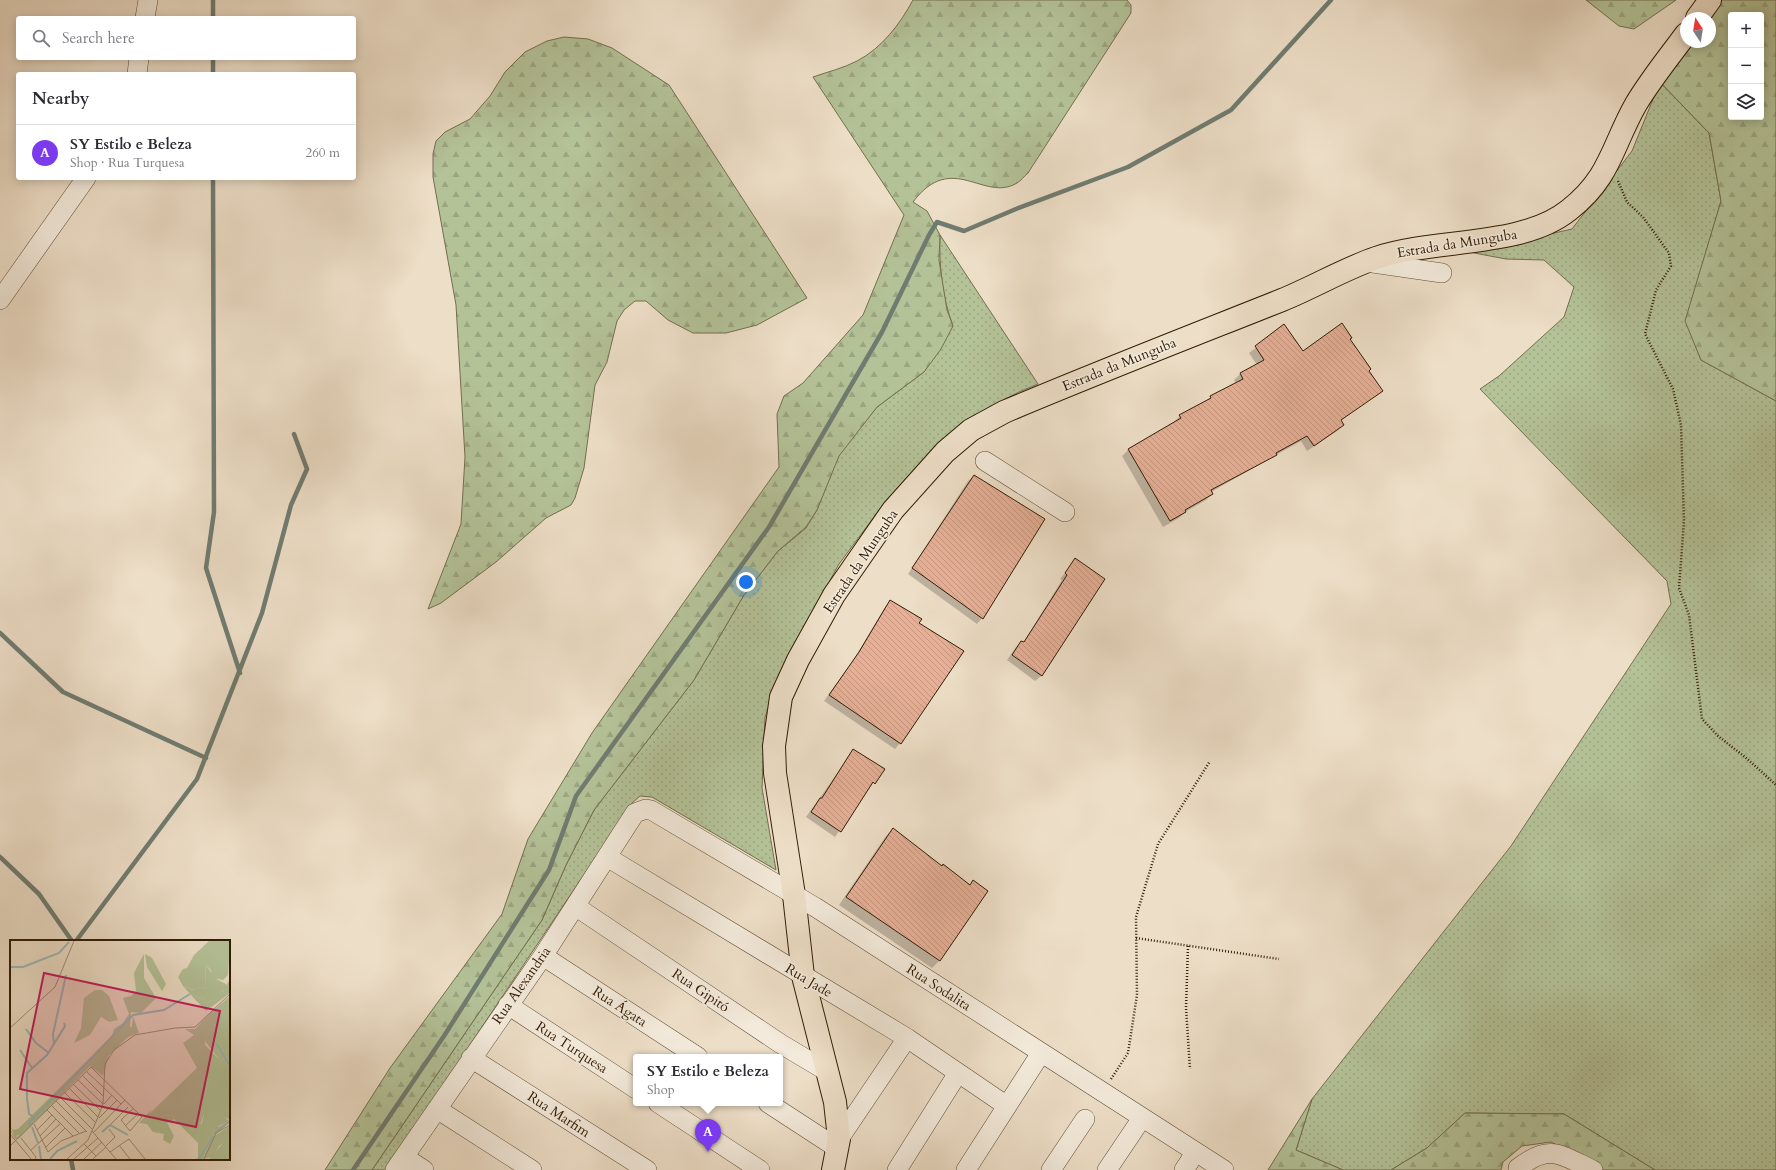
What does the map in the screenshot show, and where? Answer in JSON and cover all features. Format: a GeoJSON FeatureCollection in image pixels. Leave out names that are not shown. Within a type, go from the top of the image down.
{"type":"FeatureCollection","features":[{"type":"Feature","properties":{"kind":"main road"},"geometry":{"type":"LineString","coordinates":[[1701,12],[1710,0]]}},
{"type":"Feature","properties":{"kind":"main road","name":"Estrada da Munguba"},"geometry":{"type":"LineString","coordinates":[[833,1170],[838,1143],[835,1102],[803,976],[794,895],[775,773],[774,746],[776,721],[781,697],[798,660],[834,595],[893,510],[945,452],[971,430],[1004,412],[1308,289],[1366,262],[1418,247],[1520,234],[1540,227],[1568,212],[1590,192],[1609,163],[1635,106],[1650,82],[1680,42]]}},
{"type":"Feature","properties":{"kind":"street"},"geometry":{"type":"LineString","coordinates":[[145,16],[148,0]]}},
{"type":"Feature","properties":{"kind":"street"},"geometry":{"type":"LineString","coordinates":[[137,72],[139,60]]}},
{"type":"Feature","properties":{"kind":"street"},"geometry":{"type":"LineString","coordinates":[[0,300],[85,180]]}},
{"type":"Feature","properties":{"kind":"street"},"geometry":{"type":"LineString","coordinates":[[1366,262],[1442,273]]}},
{"type":"Feature","properties":{"kind":"street"},"geometry":{"type":"LineString","coordinates":[[985,461],[1065,512]]}},
{"type":"Feature","properties":{"kind":"street","name":"Rua Alexandria"},"geometry":{"type":"LineString","coordinates":[[400,1163],[471,1058],[543,956],[635,814],[646,809],[652,810]]}},
{"type":"Feature","properties":{"kind":"street","name":"Rua Sodalita"},"geometry":{"type":"LineString","coordinates":[[652,810],[815,907],[1224,1170]]}},
{"type":"Feature","properties":{"kind":"street","name":"Rua Jade"},"geometry":{"type":"LineString","coordinates":[[607,857],[907,1038],[1007,1106]]}},
{"type":"Feature","properties":{"kind":"street","name":"Rua Gipitó"},"geometry":{"type":"LineString","coordinates":[[575,906],[781,1044],[828,1072]]}},
{"type":"Feature","properties":{"kind":"street","name":"Rua Ágata"},"geometry":{"type":"LineString","coordinates":[[543,956],[693,1054]]}},
{"type":"Feature","properties":{"kind":"street","name":"Rua Turquesa"},"geometry":{"type":"LineString","coordinates":[[508,1005],[633,1087]]}},
{"type":"Feature","properties":{"kind":"street"},"geometry":{"type":"LineString","coordinates":[[773,1106],[838,1143],[907,1038]]}},
{"type":"Feature","properties":{"kind":"street"},"geometry":{"type":"LineString","coordinates":[[966,1170],[1041,1053]]}},
{"type":"Feature","properties":{"kind":"street","name":"Rua Marfim"},"geometry":{"type":"LineString","coordinates":[[471,1058],[647,1170]]}},
{"type":"Feature","properties":{"kind":"street"},"geometry":{"type":"LineString","coordinates":[[897,1170],[958,1073]]}},
{"type":"Feature","properties":{"kind":"street"},"geometry":{"type":"LineString","coordinates":[[663,1106],[760,1170]]}},
{"type":"Feature","properties":{"kind":"street"},"geometry":{"type":"LineString","coordinates":[[437,1109],[532,1170]]}},
{"type":"Feature","properties":{"kind":"street"},"geometry":{"type":"LineString","coordinates":[[1107,1170],[1142,1118]]}},
{"type":"Feature","properties":{"kind":"street"},"geometry":{"type":"LineString","coordinates":[[1050,1170],[1085,1119]]}},
{"type":"Feature","properties":{"kind":"street"},"geometry":{"type":"LineString","coordinates":[[1184,1170],[1195,1152]]}},
{"type":"Feature","properties":{"kind":"street"},"geometry":{"type":"LineString","coordinates":[[1518,1170],[1518,1168],[1530,1158],[1544,1153],[1556,1153],[1593,1170]]}},
{"type":"Feature","properties":{"kind":"street"},"geometry":{"type":"LineString","coordinates":[[400,1163],[424,1170]]}},
{"type":"Feature","properties":{"kind":"path"},"geometry":{"type":"LineString","coordinates":[[1609,163],[1627,202],[1643,218],[1670,253],[1671,266],[1656,290],[1645,334],[1673,390],[1681,425],[1684,521],[1679,588],[1690,615],[1702,718],[1718,736],[1745,757],[1776,785]]}},
{"type":"Feature","properties":{"kind":"path"},"geometry":{"type":"LineString","coordinates":[[1103,1091],[1128,1053],[1136,995],[1136,917],[1158,844],[1210,761]]}},
{"type":"Feature","properties":{"kind":"path"},"geometry":{"type":"LineString","coordinates":[[1136,938],[1279,959]]}},
{"type":"Feature","properties":{"kind":"path"},"geometry":{"type":"LineString","coordinates":[[1188,946],[1186,1008],[1190,1069]]}},
{"type":"Feature","properties":{"kind":"green space"},"geometry":{"type":"Polygon","coordinates":[[[913,0],[1127,0],[1131,5],[1131,13],[1028,173],[1020,181],[1005,187],[992,187],[954,178],[941,180],[927,187],[913,202],[927,211],[940,235],[939,260],[947,310],[953,326],[941,349],[924,372],[877,407],[839,456],[817,510],[806,527],[778,551],[744,595],[694,680],[594,810],[566,865],[542,920],[372,1170],[325,1170],[390,1068],[502,914],[528,839],[592,733],[779,467],[777,414],[784,396],[803,383],[863,315],[904,215],[813,77],[841,68],[866,56],[890,35],[913,0]]]}},
{"type":"Feature","properties":{"kind":"green space"},"geometry":{"type":"Polygon","coordinates":[[[1586,0],[1676,0],[1634,29],[1619,26],[1586,0]]]}},
{"type":"Feature","properties":{"kind":"green space"},"geometry":{"type":"Polygon","coordinates":[[[1720,0],[1776,0],[1776,401],[1701,360],[1685,321],[1721,201],[1709,133],[1660,82],[1685,48],[1716,48],[1716,12],[1713,12],[1720,0]]]}},
{"type":"Feature","properties":{"kind":"green space"},"geometry":{"type":"Polygon","coordinates":[[[564,37],[588,39],[612,48],[669,85],[807,298],[757,325],[726,333],[693,333],[668,320],[646,301],[635,301],[624,310],[617,321],[607,362],[595,385],[584,468],[575,498],[571,505],[546,518],[496,562],[441,603],[428,609],[461,524],[465,457],[456,305],[433,177],[433,154],[436,141],[445,132],[470,119],[490,96],[505,72],[525,52],[547,41],[564,37]]]}},
{"type":"Feature","properties":{"kind":"green space"},"geometry":{"type":"Polygon","coordinates":[[[1660,82],[1709,133],[1721,201],[1686,321],[1701,360],[1776,401],[1776,1170],[1655,1170],[1564,1114],[1465,1113],[1427,1148],[1391,1170],[1343,1170],[1296,1150],[1312,1099],[1511,846],[1671,604],[1667,581],[1480,389],[1499,376],[1564,317],[1574,287],[1544,260],[1506,259],[1469,252],[1572,229],[1632,151],[1660,82]]]}},
{"type":"Feature","properties":{"kind":"green space"},"geometry":{"type":"Polygon","coordinates":[[[940,235],[1038,384],[1019,392],[964,421],[938,443],[885,502],[839,564],[789,654],[765,717],[762,788],[776,870],[652,797],[640,796],[632,803],[386,1170],[372,1170],[542,920],[566,865],[594,810],[694,680],[744,595],[778,551],[806,528],[817,510],[838,456],[877,407],[924,372],[953,326],[946,304],[942,281],[940,235]]]}},
{"type":"Feature","properties":{"kind":"green space"},"geometry":{"type":"Polygon","coordinates":[[[1312,1099],[1296,1150],[1343,1170],[1268,1170],[1312,1099]]]}},
{"type":"Feature","properties":{"kind":"green space"},"geometry":{"type":"Polygon","coordinates":[[[1465,1113],[1564,1114],[1655,1170],[1604,1170],[1551,1142],[1522,1146],[1503,1162],[1501,1170],[1391,1170],[1427,1148],[1465,1113]]]}},
{"type":"Feature","properties":{"kind":"building"},"geometry":{"type":"Polygon","coordinates":[[[1342,323],[1352,338],[1350,339],[1371,369],[1369,371],[1383,391],[1341,420],[1344,425],[1314,446],[1307,436],[1276,453],[1277,455],[1211,490],[1213,494],[1185,510],[1186,512],[1170,521],[1128,449],[1181,418],[1179,415],[1211,398],[1210,396],[1243,379],[1240,373],[1264,360],[1255,346],[1284,324],[1303,351],[1342,323]]]}},
{"type":"Feature","properties":{"kind":"building"},"geometry":{"type":"Polygon","coordinates":[[[974,475],[1045,519],[983,619],[912,568],[974,475]]]}},
{"type":"Feature","properties":{"kind":"building"},"geometry":{"type":"Polygon","coordinates":[[[1075,558],[1105,579],[1042,676],[1012,655],[1021,641],[1024,642],[1067,575],[1065,573],[1075,558]]]}},
{"type":"Feature","properties":{"kind":"building"},"geometry":{"type":"Polygon","coordinates":[[[890,600],[922,619],[919,623],[964,651],[901,744],[829,695],[859,652],[890,600]]]}},
{"type":"Feature","properties":{"kind":"building"},"geometry":{"type":"Polygon","coordinates":[[[853,749],[885,769],[875,784],[873,782],[841,832],[811,812],[820,798],[822,798],[853,749]]]}},
{"type":"Feature","properties":{"kind":"building"},"geometry":{"type":"Polygon","coordinates":[[[893,828],[942,866],[943,864],[970,885],[973,880],[988,891],[940,961],[846,897],[893,828]]]}},
{"type":"Feature","properties":{"kind":"waterway"},"geometry":{"type":"LineString","coordinates":[[213,0],[213,16]]}},
{"type":"Feature","properties":{"kind":"waterway"},"geometry":{"type":"LineString","coordinates":[[353,1170],[444,1036],[549,870],[576,796],[769,527],[882,332],[929,235],[937,222],[964,231],[1016,209],[1128,167],[1231,110],[1331,0]]}},
{"type":"Feature","properties":{"kind":"waterway"},"geometry":{"type":"LineString","coordinates":[[213,60],[213,72]]}},
{"type":"Feature","properties":{"kind":"waterway"},"geometry":{"type":"LineString","coordinates":[[213,180],[214,512],[206,568],[240,673]]}},
{"type":"Feature","properties":{"kind":"waterway"},"geometry":{"type":"LineString","coordinates":[[77,940],[197,779],[262,613],[291,505],[307,469],[294,434]]}},
{"type":"Feature","properties":{"kind":"waterway"},"geometry":{"type":"LineString","coordinates":[[0,633],[63,692],[206,758]]}},
{"type":"Feature","properties":{"kind":"waterway"},"geometry":{"type":"LineString","coordinates":[[0,857],[39,894],[71,940]]}},
{"type":"Feature","properties":{"kind":"waterway"},"geometry":{"type":"LineString","coordinates":[[71,1160],[73,1170]]}},
{"type":"Feature","properties":{"kind":"place","name":"SY Estilo e Beleza"},"geometry":{"type":"Point","coordinates":[708,1152]}}]}
